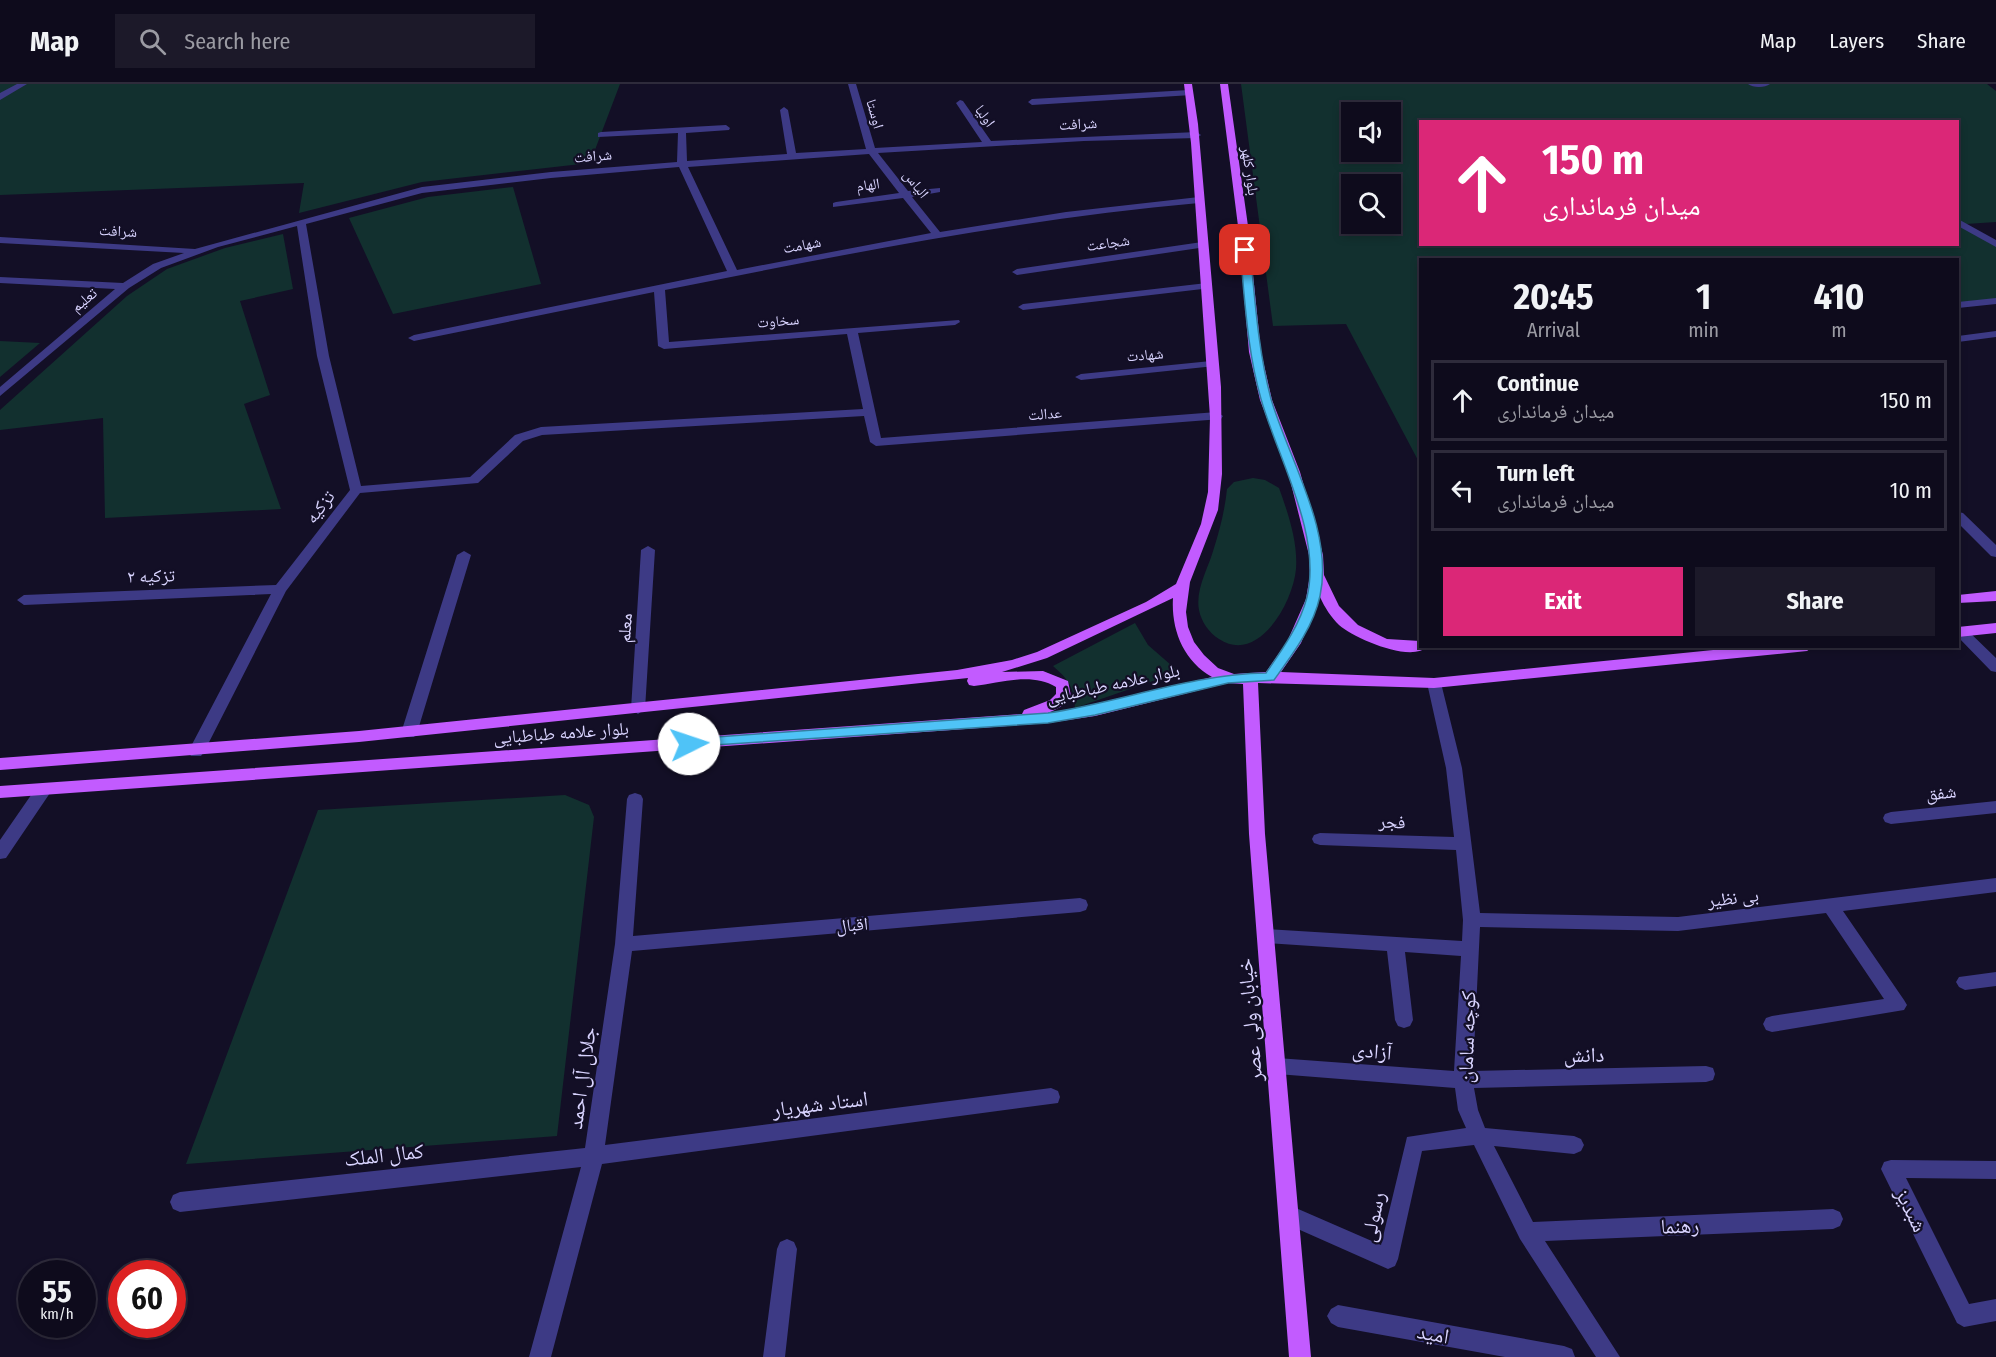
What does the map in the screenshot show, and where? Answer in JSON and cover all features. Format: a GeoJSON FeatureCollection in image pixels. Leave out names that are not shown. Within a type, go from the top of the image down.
{"type":"FeatureCollection","features":[{"type":"Feature","properties":{"kind":"main road","name":"بلوار کلهر"},"geometry":{"type":"LineString","coordinates":[[1224,84],[1243,226],[1255,352],[1266,400],[1294,472],[1316,555],[1317,575]]}},
{"type":"Feature","properties":{"kind":"main road"},"geometry":{"type":"LineString","coordinates":[[1188,88],[1197,135],[1202,245],[1217,416],[1216,474],[1212,509],[1182,587],[1179,614],[1182,629],[1190,646],[1212,671],[1228,678]]}},
{"type":"Feature","properties":{"kind":"main road"},"geometry":{"type":"LineString","coordinates":[[1317,575],[1336,613],[1362,633],[1387,645],[1419,646]]}},
{"type":"Feature","properties":{"kind":"main road"},"geometry":{"type":"LineString","coordinates":[[1269,677],[1294,643],[1304,622],[1313,599],[1317,575]]}},
{"type":"Feature","properties":{"kind":"main road","name":"بلوار علامه طباطبایی"},"geometry":{"type":"LineString","coordinates":[[0,765],[196,752],[408,733],[957,675],[1014,665],[1151,606],[1182,587]]}},
{"type":"Feature","properties":{"kind":"main road"},"geometry":{"type":"LineString","coordinates":[[1959,599],[1996,596]]}},
{"type":"Feature","properties":{"kind":"main road"},"geometry":{"type":"LineString","coordinates":[[1959,632],[1996,628]]}},
{"type":"Feature","properties":{"kind":"main road","name":"بلوار علامه طباطبایی"},"geometry":{"type":"LineString","coordinates":[[0,792],[1000,722],[1095,711],[1228,678],[1269,677],[1434,683],[1787,648]]}},
{"type":"Feature","properties":{"kind":"main road"},"geometry":{"type":"LineString","coordinates":[[883,683],[979,681],[1034,673],[1052,676],[1063,685],[1064,696],[1055,704],[1000,722]]}},
{"type":"Feature","properties":{"kind":"main road","name":"خیابان ولی عصر"},"geometry":{"type":"LineString","coordinates":[[1250,678],[1257,834],[1300,1357]]}},
{"type":"Feature","properties":{"kind":"street"},"geometry":{"type":"LineString","coordinates":[[0,97],[23,84]]}},
{"type":"Feature","properties":{"kind":"street","name":"اوستا"},"geometry":{"type":"LineString","coordinates":[[852,84],[872,152]]}},
{"type":"Feature","properties":{"kind":"street"},"geometry":{"type":"LineString","coordinates":[[1752,84],[1764,84]]}},
{"type":"Feature","properties":{"kind":"street"},"geometry":{"type":"LineString","coordinates":[[1032,102],[1188,88]]}},
{"type":"Feature","properties":{"kind":"street","name":"اولیا"},"geometry":{"type":"LineString","coordinates":[[960,103],[989,144]]}},
{"type":"Feature","properties":{"kind":"street"},"geometry":{"type":"LineString","coordinates":[[784,110],[792,156]]}},
{"type":"Feature","properties":{"kind":"street"},"geometry":{"type":"LineString","coordinates":[[601,135],[726,128]]}},
{"type":"Feature","properties":{"kind":"street"},"geometry":{"type":"LineString","coordinates":[[682,131],[682,164],[732,273]]}},
{"type":"Feature","properties":{"kind":"street","name":"شرافت"},"geometry":{"type":"LineString","coordinates":[[0,240],[200,250],[422,190],[682,164],[792,156],[1197,135]]}},
{"type":"Feature","properties":{"kind":"street","name":"الیاس"},"geometry":{"type":"LineString","coordinates":[[872,152],[937,235]]}},
{"type":"Feature","properties":{"kind":"street","name":"الهام"},"geometry":{"type":"LineString","coordinates":[[836,205],[937,190]]}},
{"type":"Feature","properties":{"kind":"street","name":"شهامت"},"geometry":{"type":"LineString","coordinates":[[414,338],[659,287],[937,235],[1128,206],[1199,200]]}},
{"type":"Feature","properties":{"kind":"street","name":"تزکیه"},"geometry":{"type":"LineString","coordinates":[[196,752],[280,589],[356,490],[323,356],[301,223]]}},
{"type":"Feature","properties":{"kind":"street"},"geometry":{"type":"LineString","coordinates":[[1959,223],[1996,244]]}},
{"type":"Feature","properties":{"kind":"street","name":"شجاعت"},"geometry":{"type":"LineString","coordinates":[[1017,272],[1202,245]]}},
{"type":"Feature","properties":{"kind":"street","name":"تعلیم"},"geometry":{"type":"LineString","coordinates":[[0,393],[124,286],[157,266],[200,250]]}},
{"type":"Feature","properties":{"kind":"street"},"geometry":{"type":"LineString","coordinates":[[0,280],[124,286]]}},
{"type":"Feature","properties":{"kind":"street"},"geometry":{"type":"LineString","coordinates":[[1023,307],[1207,286]]}},
{"type":"Feature","properties":{"kind":"street","name":"سخاوت"},"geometry":{"type":"LineString","coordinates":[[659,287],[664,346],[955,322]]}},
{"type":"Feature","properties":{"kind":"street"},"geometry":{"type":"LineString","coordinates":[[1959,304],[1996,301]]}},
{"type":"Feature","properties":{"kind":"street"},"geometry":{"type":"LineString","coordinates":[[356,490],[474,480],[519,438],[542,431],[869,412],[852,330]]}},
{"type":"Feature","properties":{"kind":"street"},"geometry":{"type":"LineString","coordinates":[[1959,339],[1996,334]]}},
{"type":"Feature","properties":{"kind":"street","name":"شهادت"},"geometry":{"type":"LineString","coordinates":[[1081,377],[1211,364]]}},
{"type":"Feature","properties":{"kind":"street","name":"عدالت"},"geometry":{"type":"LineString","coordinates":[[869,412],[876,442],[1217,416]]}},
{"type":"Feature","properties":{"kind":"street"},"geometry":{"type":"LineString","coordinates":[[1959,517],[1996,553]]}},
{"type":"Feature","properties":{"kind":"street","name":"معلم"},"geometry":{"type":"LineString","coordinates":[[638,709],[648,550]]}},
{"type":"Feature","properties":{"kind":"street"},"geometry":{"type":"LineString","coordinates":[[408,733],[464,555]]}},
{"type":"Feature","properties":{"kind":"street","name":"تزکیه ۲"},"geometry":{"type":"LineString","coordinates":[[24,600],[280,589]]}},
{"type":"Feature","properties":{"kind":"street"},"geometry":{"type":"LineString","coordinates":[[1959,632],[1996,667]]}},
{"type":"Feature","properties":{"kind":"street","name":"کوچه سامان"},"geometry":{"type":"LineString","coordinates":[[1434,683],[1454,768],[1472,920],[1463,1080],[1468,1110],[1527,1232],[1609,1357]]}},
{"type":"Feature","properties":{"kind":"street"},"geometry":{"type":"LineString","coordinates":[[0,853],[44,789]]}},
{"type":"Feature","properties":{"kind":"street","name":"جلال آل احمد"},"geometry":{"type":"LineString","coordinates":[[540,1357],[594,1156],[624,944],[635,799]]}},
{"type":"Feature","properties":{"kind":"street","name":"شفق"},"geometry":{"type":"LineString","coordinates":[[1890,818],[1996,807]]}},
{"type":"Feature","properties":{"kind":"street","name":"فجر"},"geometry":{"type":"LineString","coordinates":[[1320,839],[1464,844]]}},
{"type":"Feature","properties":{"kind":"street","name":"بی نظیر"},"geometry":{"type":"LineString","coordinates":[[1472,920],[1678,924],[1996,885]]}},
{"type":"Feature","properties":{"kind":"street","name":"اقبال"},"geometry":{"type":"LineString","coordinates":[[624,944],[1080,905]]}},
{"type":"Feature","properties":{"kind":"street"},"geometry":{"type":"LineString","coordinates":[[1772,1024],[1898,1005],[1831,906]]}},
{"type":"Feature","properties":{"kind":"street"},"geometry":{"type":"LineString","coordinates":[[1266,936],[1471,950]]}},
{"type":"Feature","properties":{"kind":"street"},"geometry":{"type":"LineString","coordinates":[[1395,945],[1404,1020]]}},
{"type":"Feature","properties":{"kind":"street"},"geometry":{"type":"LineString","coordinates":[[1965,982],[1996,979]]}},
{"type":"Feature","properties":{"kind":"street","name":"آزادی"},"geometry":{"type":"LineString","coordinates":[[1277,1066],[1463,1080]]}},
{"type":"Feature","properties":{"kind":"street","name":"دانش"},"geometry":{"type":"LineString","coordinates":[[1463,1080],[1706,1074]]}},
{"type":"Feature","properties":{"kind":"street","name":"استاد شهریار"},"geometry":{"type":"LineString","coordinates":[[594,1156],[1051,1097]]}},
{"type":"Feature","properties":{"kind":"street"},"geometry":{"type":"LineString","coordinates":[[1479,1136],[1574,1145]]}},
{"type":"Feature","properties":{"kind":"street","name":"رسولی"},"geometry":{"type":"LineString","coordinates":[[1289,1215],[1388,1259],[1414,1143],[1479,1136]]}},
{"type":"Feature","properties":{"kind":"street","name":"کمال الملک"},"geometry":{"type":"LineString","coordinates":[[180,1202],[594,1156]]}},
{"type":"Feature","properties":{"kind":"street","name":"شبدیز"},"geometry":{"type":"LineString","coordinates":[[1996,1170],[1891,1169],[1964,1316],[1996,1310]]}},
{"type":"Feature","properties":{"kind":"street","name":"رهنما"},"geometry":{"type":"LineString","coordinates":[[1527,1232],[1833,1219]]}},
{"type":"Feature","properties":{"kind":"street"},"geometry":{"type":"LineString","coordinates":[[774,1357],[787,1250]]}},
{"type":"Feature","properties":{"kind":"street","name":"امید"},"geometry":{"type":"LineString","coordinates":[[1338,1316],[1564,1357]]}},
{"type":"Feature","properties":{"kind":"green space"},"geometry":{"type":"Polygon","coordinates":[[[0,84],[620,84],[590,163],[422,182],[299,213],[304,183],[0,195],[0,84]]]}},
{"type":"Feature","properties":{"kind":"green space"},"geometry":{"type":"Polygon","coordinates":[[[1241,84],[1987,84],[1996,91],[1996,222],[1966,224],[1996,244],[1996,302],[1959,305],[1959,258],[1419,258],[1419,462],[1346,324],[1273,326],[1241,84]]]}},
{"type":"Feature","properties":{"kind":"green space"},"geometry":{"type":"Polygon","coordinates":[[[513,187],[541,284],[393,314],[349,218],[428,197],[513,187]]]}},
{"type":"Feature","properties":{"kind":"green space"},"geometry":{"type":"Polygon","coordinates":[[[283,234],[293,289],[240,301],[270,395],[244,404],[281,509],[105,518],[103,418],[0,430],[0,410],[127,296],[167,269],[225,248],[283,234]]]}},
{"type":"Feature","properties":{"kind":"green space"},"geometry":{"type":"Polygon","coordinates":[[[0,341],[40,343],[0,377],[0,341]]]}},
{"type":"Feature","properties":{"kind":"green space"},"geometry":{"type":"Polygon","coordinates":[[[1253,478],[1265,480],[1279,488],[1294,538],[1296,569],[1288,598],[1281,613],[1271,626],[1260,637],[1247,644],[1233,645],[1219,639],[1206,626],[1198,602],[1224,511],[1227,489],[1234,482],[1253,478]]]}},
{"type":"Feature","properties":{"kind":"green space"},"geometry":{"type":"Polygon","coordinates":[[[1135,623],[1148,645],[1179,672],[1075,708],[1069,684],[1053,666],[1135,623]]]}},
{"type":"Feature","properties":{"kind":"green space"},"geometry":{"type":"Polygon","coordinates":[[[565,795],[589,805],[594,817],[557,1136],[186,1164],[318,810],[565,795]]]}},
{"type":"Feature","properties":{"kind":"route"},"geometry":{"type":"LineString","coordinates":[[689,744],[1048,718],[1095,711],[1228,678],[1269,677],[1294,643],[1313,599],[1317,575],[1316,555],[1307,514],[1294,472],[1266,400],[1255,352],[1245,250]]}}]}
